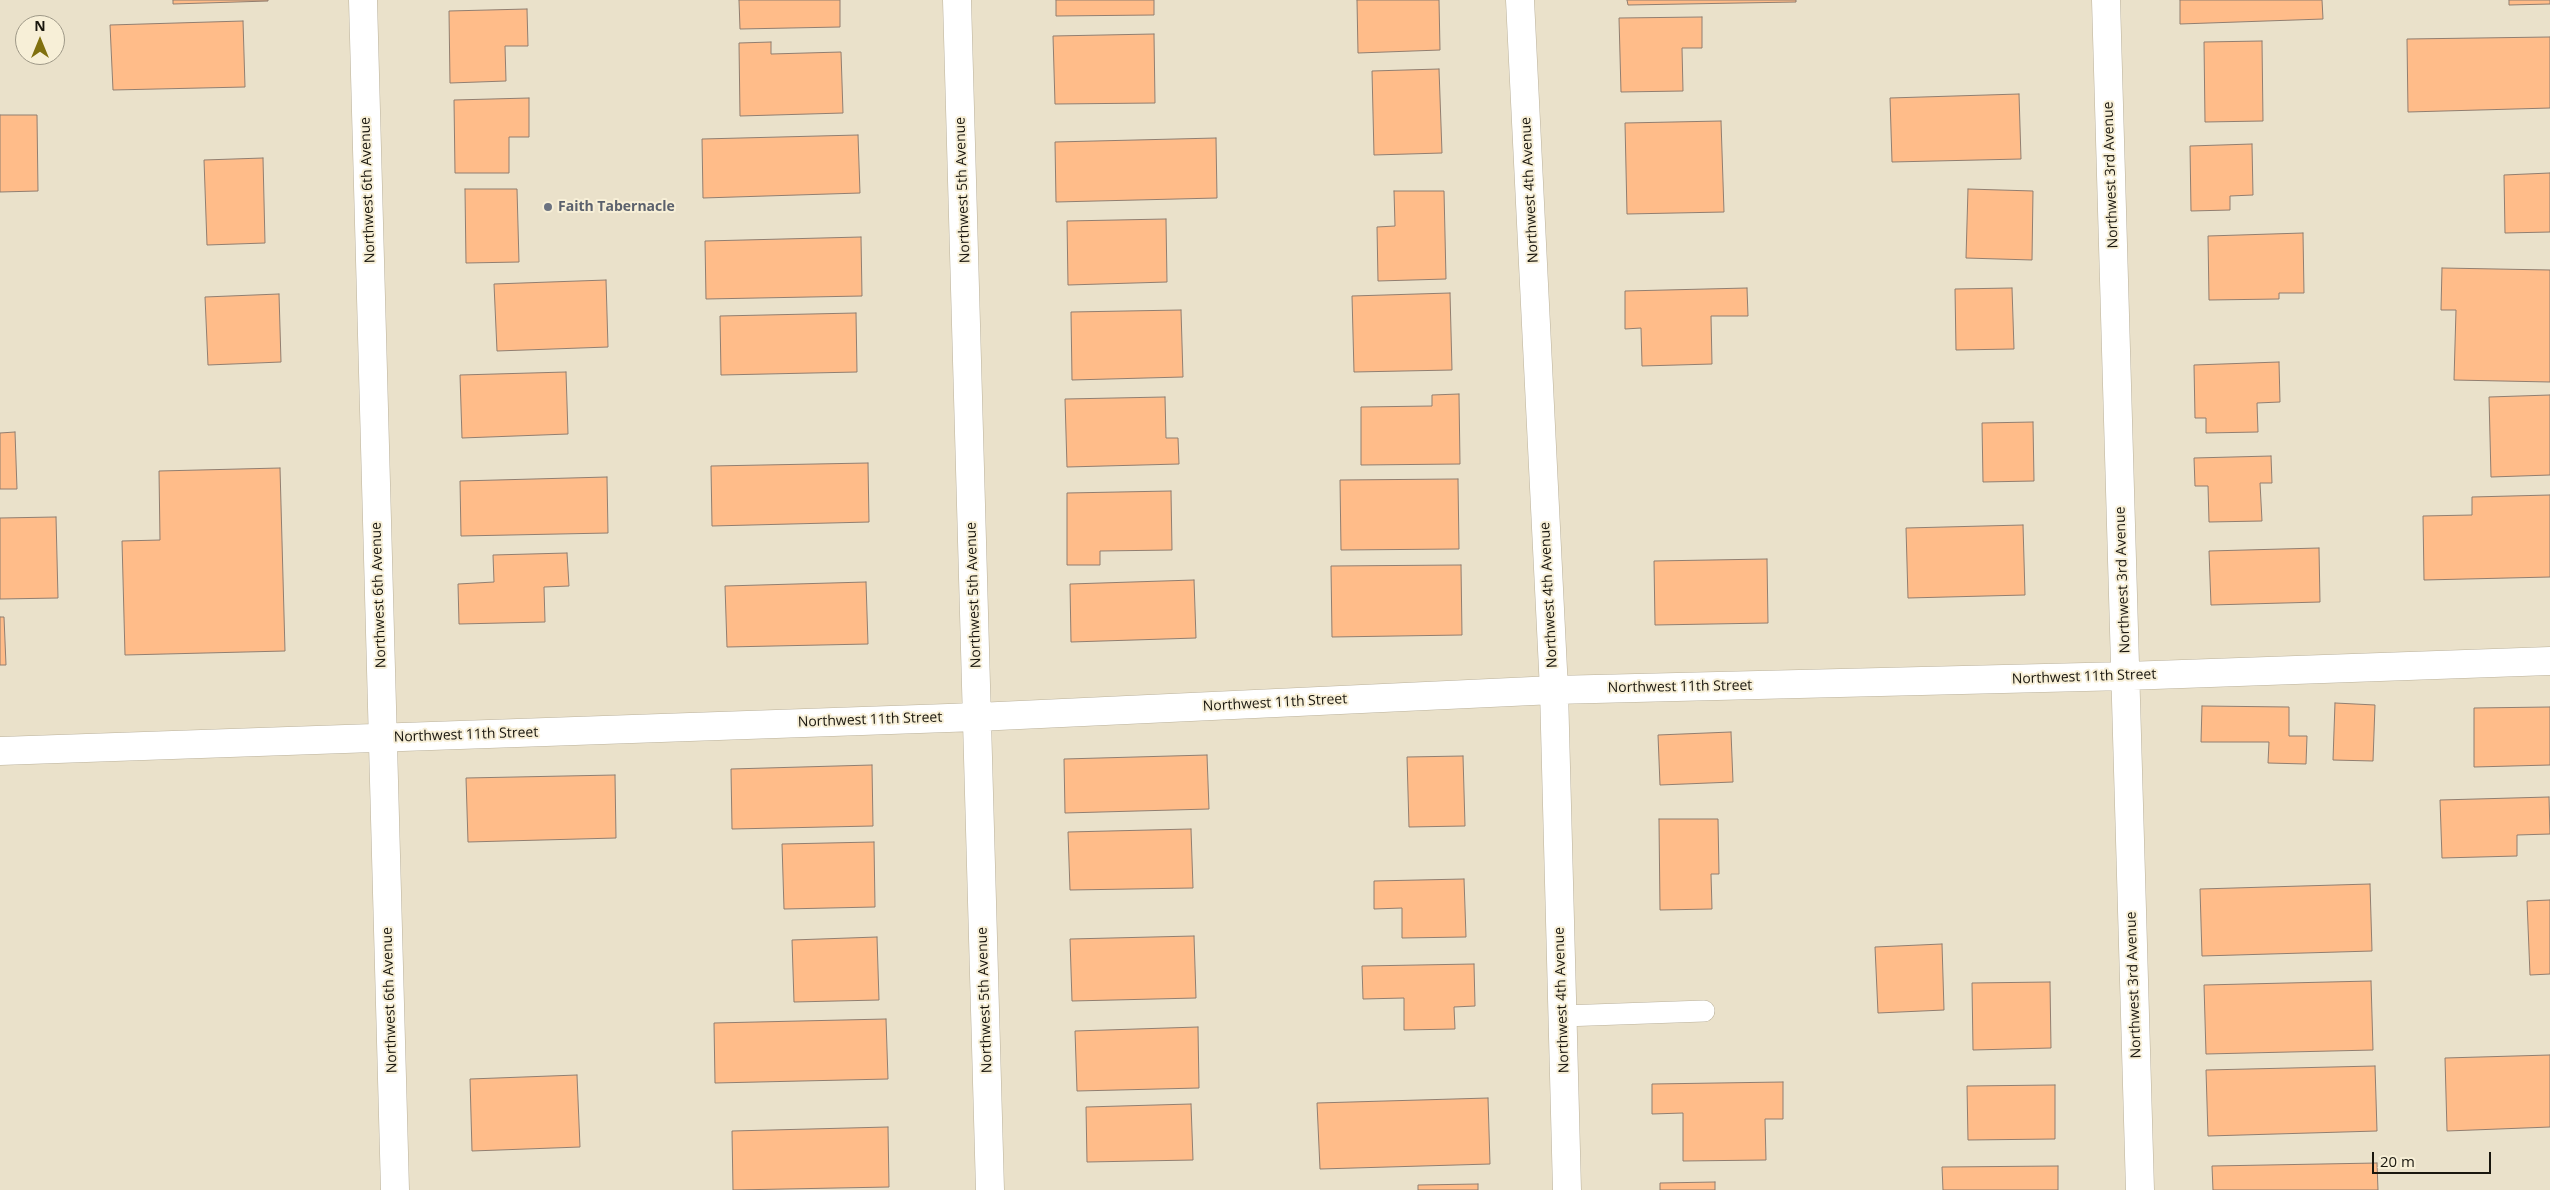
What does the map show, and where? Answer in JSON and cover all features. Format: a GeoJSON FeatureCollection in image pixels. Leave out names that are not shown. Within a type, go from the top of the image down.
{"type":"FeatureCollection","features":[{"type":"Feature","properties":{"kind":"street","name":"Northwest 6th Avenue"},"geometry":{"type":"LineString","coordinates":[[363,0],[395,1190]]}},
{"type":"Feature","properties":{"kind":"street","name":"Northwest 5th Avenue"},"geometry":{"type":"LineString","coordinates":[[958,0],[990,1190]]}},
{"type":"Feature","properties":{"kind":"street","name":"Northwest 4th Avenue"},"geometry":{"type":"LineString","coordinates":[[1520,0],[1554,690],[1567,1190]]}},
{"type":"Feature","properties":{"kind":"street","name":"Northwest 3rd Avenue"},"geometry":{"type":"LineString","coordinates":[[2106,0],[2140,1190]]}},
{"type":"Feature","properties":{"kind":"street","name":"Northwest 11th Street"},"geometry":{"type":"LineString","coordinates":[[0,751],[977,717],[1554,690],[2126,676],[2550,660]]}},
{"type":"Feature","properties":{"kind":"lane"},"geometry":{"type":"LineString","coordinates":[[1563,1016],[1704,1011]]}},
{"type":"Feature","properties":{"kind":"building"},"geometry":{"type":"Polygon","coordinates":[[[173,0],[268,0],[268,1],[173,4],[173,0]]]}},
{"type":"Feature","properties":{"kind":"building"},"geometry":{"type":"Polygon","coordinates":[[[739,0],[840,0],[840,27],[740,29],[739,0]]]}},
{"type":"Feature","properties":{"kind":"building"},"geometry":{"type":"Polygon","coordinates":[[[1056,0],[1154,0],[1154,15],[1056,16],[1056,0]]]}},
{"type":"Feature","properties":{"kind":"building"},"geometry":{"type":"Polygon","coordinates":[[[1357,0],[1439,0],[1440,50],[1358,53],[1357,0]]]}},
{"type":"Feature","properties":{"kind":"building"},"geometry":{"type":"Polygon","coordinates":[[[1627,0],[1796,0],[1796,2],[1628,5],[1627,0]]]}},
{"type":"Feature","properties":{"kind":"building"},"geometry":{"type":"Polygon","coordinates":[[[2180,0],[2322,0],[2323,19],[2180,24],[2180,0]]]}},
{"type":"Feature","properties":{"kind":"building"},"geometry":{"type":"Polygon","coordinates":[[[2509,0],[2550,0],[2550,4],[2509,5],[2509,0]]]}},
{"type":"Feature","properties":{"kind":"building"},"geometry":{"type":"Polygon","coordinates":[[[527,9],[528,46],[505,46],[506,81],[450,83],[449,11],[527,9]]]}},
{"type":"Feature","properties":{"kind":"building"},"geometry":{"type":"Polygon","coordinates":[[[1702,17],[1702,48],[1682,48],[1683,91],[1621,92],[1619,18],[1702,17]]]}},
{"type":"Feature","properties":{"kind":"building"},"geometry":{"type":"Polygon","coordinates":[[[243,21],[245,87],[113,90],[110,25],[243,21]]]}},
{"type":"Feature","properties":{"kind":"building"},"geometry":{"type":"Polygon","coordinates":[[[1154,34],[1155,103],[1055,104],[1053,36],[1154,34]]]}},
{"type":"Feature","properties":{"kind":"building"},"geometry":{"type":"Polygon","coordinates":[[[2550,37],[2550,108],[2408,112],[2407,39],[2550,37]]]}},
{"type":"Feature","properties":{"kind":"building"},"geometry":{"type":"Polygon","coordinates":[[[2262,41],[2263,121],[2205,122],[2204,42],[2262,41]]]}},
{"type":"Feature","properties":{"kind":"building"},"geometry":{"type":"Polygon","coordinates":[[[771,42],[771,54],[841,52],[843,113],[740,116],[739,43],[771,42]]]}},
{"type":"Feature","properties":{"kind":"building"},"geometry":{"type":"Polygon","coordinates":[[[1439,69],[1442,153],[1374,155],[1372,71],[1439,69]]]}},
{"type":"Feature","properties":{"kind":"building"},"geometry":{"type":"Polygon","coordinates":[[[2019,94],[2021,159],[1892,162],[1890,98],[2019,94]]]}},
{"type":"Feature","properties":{"kind":"building"},"geometry":{"type":"Polygon","coordinates":[[[529,98],[529,137],[509,137],[509,173],[455,173],[454,100],[529,98]]]}},
{"type":"Feature","properties":{"kind":"building"},"geometry":{"type":"Polygon","coordinates":[[[0,115],[37,115],[38,191],[0,192],[0,115]]]}},
{"type":"Feature","properties":{"kind":"building"},"geometry":{"type":"Polygon","coordinates":[[[1721,121],[1724,212],[1627,214],[1625,123],[1721,121]]]}},
{"type":"Feature","properties":{"kind":"building"},"geometry":{"type":"Polygon","coordinates":[[[858,135],[860,193],[703,198],[702,139],[858,135]]]}},
{"type":"Feature","properties":{"kind":"building"},"geometry":{"type":"Polygon","coordinates":[[[1216,138],[1217,198],[1056,202],[1055,142],[1216,138]]]}},
{"type":"Feature","properties":{"kind":"building"},"geometry":{"type":"Polygon","coordinates":[[[2252,144],[2253,195],[2230,196],[2230,210],[2191,211],[2190,146],[2252,144]]]}},
{"type":"Feature","properties":{"kind":"building"},"geometry":{"type":"Polygon","coordinates":[[[263,158],[265,243],[207,245],[204,160],[263,158]]]}},
{"type":"Feature","properties":{"kind":"building"},"geometry":{"type":"Polygon","coordinates":[[[2550,173],[2550,232],[2505,233],[2504,175],[2550,173]]]}},
{"type":"Feature","properties":{"kind":"building"},"geometry":{"type":"Polygon","coordinates":[[[465,189],[517,189],[519,262],[466,263],[465,189]]]}},
{"type":"Feature","properties":{"kind":"building"},"geometry":{"type":"Polygon","coordinates":[[[1968,189],[2033,191],[2032,260],[1966,258],[1968,189]]]}},
{"type":"Feature","properties":{"kind":"building"},"geometry":{"type":"Polygon","coordinates":[[[1394,191],[1444,191],[1446,279],[1378,281],[1377,227],[1395,226],[1394,191]]]}},
{"type":"Feature","properties":{"kind":"building"},"geometry":{"type":"Polygon","coordinates":[[[1166,219],[1167,282],[1068,285],[1067,221],[1166,219]]]}},
{"type":"Feature","properties":{"kind":"building"},"geometry":{"type":"Polygon","coordinates":[[[2303,233],[2304,293],[2279,293],[2279,299],[2209,300],[2208,236],[2303,233]]]}},
{"type":"Feature","properties":{"kind":"building"},"geometry":{"type":"Polygon","coordinates":[[[861,237],[862,296],[706,299],[705,241],[861,237]]]}},
{"type":"Feature","properties":{"kind":"building"},"geometry":{"type":"Polygon","coordinates":[[[2442,268],[2550,270],[2550,382],[2454,380],[2456,310],[2441,310],[2442,268]]]}},
{"type":"Feature","properties":{"kind":"building"},"geometry":{"type":"Polygon","coordinates":[[[606,280],[608,347],[497,351],[494,284],[606,280]]]}},
{"type":"Feature","properties":{"kind":"building"},"geometry":{"type":"Polygon","coordinates":[[[1747,288],[1748,316],[1711,316],[1712,364],[1642,366],[1641,328],[1625,329],[1625,291],[1747,288]]]}},
{"type":"Feature","properties":{"kind":"building"},"geometry":{"type":"Polygon","coordinates":[[[2012,288],[2014,349],[1956,350],[1955,289],[2012,288]]]}},
{"type":"Feature","properties":{"kind":"building"},"geometry":{"type":"Polygon","coordinates":[[[1450,293],[1452,370],[1354,372],[1352,296],[1450,293]]]}},
{"type":"Feature","properties":{"kind":"building"},"geometry":{"type":"Polygon","coordinates":[[[279,294],[281,362],[208,365],[205,297],[279,294]]]}},
{"type":"Feature","properties":{"kind":"building"},"geometry":{"type":"Polygon","coordinates":[[[1181,310],[1183,377],[1072,380],[1071,312],[1181,310]]]}},
{"type":"Feature","properties":{"kind":"building"},"geometry":{"type":"Polygon","coordinates":[[[856,313],[857,372],[721,375],[720,316],[856,313]]]}},
{"type":"Feature","properties":{"kind":"building"},"geometry":{"type":"Polygon","coordinates":[[[2279,362],[2280,402],[2257,403],[2258,432],[2206,433],[2206,418],[2195,418],[2194,365],[2279,362]]]}},
{"type":"Feature","properties":{"kind":"building"},"geometry":{"type":"Polygon","coordinates":[[[566,372],[568,434],[462,438],[460,375],[566,372]]]}},
{"type":"Feature","properties":{"kind":"building"},"geometry":{"type":"Polygon","coordinates":[[[1459,394],[1460,464],[1361,465],[1361,407],[1432,406],[1432,395],[1459,394]]]}},
{"type":"Feature","properties":{"kind":"building"},"geometry":{"type":"Polygon","coordinates":[[[2550,395],[2550,475],[2491,477],[2489,397],[2550,395]]]}},
{"type":"Feature","properties":{"kind":"building"},"geometry":{"type":"Polygon","coordinates":[[[1165,397],[1166,438],[1178,438],[1179,464],[1067,467],[1065,399],[1165,397]]]}},
{"type":"Feature","properties":{"kind":"building"},"geometry":{"type":"Polygon","coordinates":[[[2033,422],[2034,481],[1983,482],[1982,423],[2033,422]]]}},
{"type":"Feature","properties":{"kind":"building"},"geometry":{"type":"Polygon","coordinates":[[[15,432],[17,489],[0,489],[0,433],[15,432]]]}},
{"type":"Feature","properties":{"kind":"building"},"geometry":{"type":"Polygon","coordinates":[[[2271,456],[2272,483],[2260,483],[2262,521],[2209,522],[2208,486],[2195,486],[2194,458],[2271,456]]]}},
{"type":"Feature","properties":{"kind":"building"},"geometry":{"type":"Polygon","coordinates":[[[868,463],[869,522],[712,526],[711,466],[868,463]]]}},
{"type":"Feature","properties":{"kind":"building"},"geometry":{"type":"Polygon","coordinates":[[[280,468],[285,651],[125,655],[122,541],[160,540],[159,471],[280,468]]]}},
{"type":"Feature","properties":{"kind":"building"},"geometry":{"type":"Polygon","coordinates":[[[607,477],[608,533],[461,536],[460,481],[607,477]]]}},
{"type":"Feature","properties":{"kind":"building"},"geometry":{"type":"Polygon","coordinates":[[[1458,479],[1459,549],[1341,550],[1340,480],[1458,479]]]}},
{"type":"Feature","properties":{"kind":"building"},"geometry":{"type":"Polygon","coordinates":[[[1171,491],[1172,550],[1100,551],[1100,565],[1067,565],[1067,493],[1171,491]]]}},
{"type":"Feature","properties":{"kind":"building"},"geometry":{"type":"Polygon","coordinates":[[[2550,495],[2550,577],[2424,580],[2423,516],[2472,515],[2472,497],[2550,495]]]}},
{"type":"Feature","properties":{"kind":"building"},"geometry":{"type":"Polygon","coordinates":[[[56,517],[58,598],[0,599],[0,518],[56,517]]]}},
{"type":"Feature","properties":{"kind":"building"},"geometry":{"type":"Polygon","coordinates":[[[2023,525],[2025,595],[1908,598],[1906,528],[2023,525]]]}},
{"type":"Feature","properties":{"kind":"building"},"geometry":{"type":"Polygon","coordinates":[[[2319,548],[2320,602],[2211,605],[2209,551],[2319,548]]]}},
{"type":"Feature","properties":{"kind":"building"},"geometry":{"type":"Polygon","coordinates":[[[567,553],[569,586],[544,587],[545,622],[459,624],[458,584],[494,582],[493,555],[567,553]]]}},
{"type":"Feature","properties":{"kind":"building"},"geometry":{"type":"Polygon","coordinates":[[[1767,559],[1768,623],[1655,625],[1654,561],[1767,559]]]}},
{"type":"Feature","properties":{"kind":"building"},"geometry":{"type":"Polygon","coordinates":[[[1461,565],[1462,635],[1332,637],[1331,566],[1461,565]]]}},
{"type":"Feature","properties":{"kind":"building"},"geometry":{"type":"Polygon","coordinates":[[[1194,580],[1196,638],[1071,642],[1070,584],[1194,580]]]}},
{"type":"Feature","properties":{"kind":"building"},"geometry":{"type":"Polygon","coordinates":[[[866,582],[868,644],[727,647],[725,586],[866,582]]]}},
{"type":"Feature","properties":{"kind":"building"},"geometry":{"type":"Polygon","coordinates":[[[0,617],[4,617],[6,665],[0,665],[0,617]]]}},
{"type":"Feature","properties":{"kind":"building"},"geometry":{"type":"Polygon","coordinates":[[[2335,703],[2375,705],[2373,761],[2333,760],[2335,703]]]}},
{"type":"Feature","properties":{"kind":"building"},"geometry":{"type":"Polygon","coordinates":[[[2202,706],[2289,707],[2289,736],[2307,736],[2306,764],[2268,763],[2269,742],[2201,742],[2202,706]]]}},
{"type":"Feature","properties":{"kind":"building"},"geometry":{"type":"Polygon","coordinates":[[[2550,707],[2550,765],[2474,767],[2474,708],[2550,707]]]}},
{"type":"Feature","properties":{"kind":"building"},"geometry":{"type":"Polygon","coordinates":[[[1731,732],[1733,782],[1660,785],[1658,735],[1731,732]]]}},
{"type":"Feature","properties":{"kind":"building"},"geometry":{"type":"Polygon","coordinates":[[[1207,755],[1209,809],[1065,813],[1064,759],[1207,755]]]}},
{"type":"Feature","properties":{"kind":"building"},"geometry":{"type":"Polygon","coordinates":[[[1463,756],[1465,826],[1409,827],[1407,757],[1463,756]]]}},
{"type":"Feature","properties":{"kind":"building"},"geometry":{"type":"Polygon","coordinates":[[[872,765],[873,826],[732,829],[731,769],[872,765]]]}},
{"type":"Feature","properties":{"kind":"building"},"geometry":{"type":"Polygon","coordinates":[[[615,775],[616,838],[468,842],[466,778],[615,775]]]}},
{"type":"Feature","properties":{"kind":"building"},"geometry":{"type":"Polygon","coordinates":[[[2549,797],[2550,834],[2517,835],[2517,856],[2442,858],[2440,800],[2549,797]]]}},
{"type":"Feature","properties":{"kind":"building"},"geometry":{"type":"Polygon","coordinates":[[[1659,819],[1718,819],[1719,874],[1711,874],[1712,909],[1660,910],[1659,819]]]}},
{"type":"Feature","properties":{"kind":"building"},"geometry":{"type":"Polygon","coordinates":[[[1191,829],[1193,888],[1070,890],[1068,832],[1191,829]]]}},
{"type":"Feature","properties":{"kind":"building"},"geometry":{"type":"Polygon","coordinates":[[[874,842],[875,907],[784,909],[782,844],[874,842]]]}},
{"type":"Feature","properties":{"kind":"building"},"geometry":{"type":"Polygon","coordinates":[[[1464,879],[1466,937],[1402,938],[1402,908],[1374,909],[1374,881],[1464,879]]]}},
{"type":"Feature","properties":{"kind":"building"},"geometry":{"type":"Polygon","coordinates":[[[2370,884],[2372,951],[2202,956],[2200,889],[2370,884]]]}},
{"type":"Feature","properties":{"kind":"building"},"geometry":{"type":"Polygon","coordinates":[[[2550,900],[2550,974],[2530,975],[2527,901],[2550,900]]]}},
{"type":"Feature","properties":{"kind":"building"},"geometry":{"type":"Polygon","coordinates":[[[1194,936],[1196,998],[1072,1001],[1070,939],[1194,936]]]}},
{"type":"Feature","properties":{"kind":"building"},"geometry":{"type":"Polygon","coordinates":[[[877,937],[879,1000],[794,1002],[792,940],[877,937]]]}},
{"type":"Feature","properties":{"kind":"building"},"geometry":{"type":"Polygon","coordinates":[[[1942,944],[1944,1010],[1878,1013],[1875,947],[1942,944]]]}},
{"type":"Feature","properties":{"kind":"building"},"geometry":{"type":"Polygon","coordinates":[[[1474,964],[1475,1006],[1454,1007],[1455,1029],[1404,1030],[1404,998],[1363,999],[1362,966],[1474,964]]]}},
{"type":"Feature","properties":{"kind":"building"},"geometry":{"type":"Polygon","coordinates":[[[2371,981],[2373,1050],[2206,1054],[2204,985],[2371,981]]]}},
{"type":"Feature","properties":{"kind":"building"},"geometry":{"type":"Polygon","coordinates":[[[2050,982],[2051,1048],[1973,1050],[1972,983],[2050,982]]]}},
{"type":"Feature","properties":{"kind":"building"},"geometry":{"type":"Polygon","coordinates":[[[886,1019],[888,1079],[715,1083],[714,1023],[886,1019]]]}},
{"type":"Feature","properties":{"kind":"building"},"geometry":{"type":"Polygon","coordinates":[[[1198,1027],[1199,1088],[1077,1091],[1075,1031],[1198,1027]]]}},
{"type":"Feature","properties":{"kind":"building"},"geometry":{"type":"Polygon","coordinates":[[[2550,1055],[2550,1127],[2447,1131],[2445,1058],[2550,1055]]]}},
{"type":"Feature","properties":{"kind":"building"},"geometry":{"type":"Polygon","coordinates":[[[2375,1066],[2377,1131],[2208,1136],[2206,1070],[2375,1066]]]}},
{"type":"Feature","properties":{"kind":"building"},"geometry":{"type":"Polygon","coordinates":[[[577,1075],[580,1147],[472,1151],[470,1079],[577,1075]]]}},
{"type":"Feature","properties":{"kind":"building"},"geometry":{"type":"Polygon","coordinates":[[[1783,1082],[1783,1119],[1765,1119],[1766,1160],[1683,1161],[1683,1113],[1652,1114],[1652,1084],[1783,1082]]]}},
{"type":"Feature","properties":{"kind":"building"},"geometry":{"type":"Polygon","coordinates":[[[2055,1085],[2055,1139],[1968,1140],[1967,1086],[2055,1085]]]}},
{"type":"Feature","properties":{"kind":"building"},"geometry":{"type":"Polygon","coordinates":[[[1488,1098],[1490,1164],[1320,1169],[1317,1103],[1488,1098]]]}},
{"type":"Feature","properties":{"kind":"building"},"geometry":{"type":"Polygon","coordinates":[[[1191,1104],[1193,1160],[1087,1162],[1086,1107],[1191,1104]]]}},
{"type":"Feature","properties":{"kind":"building"},"geometry":{"type":"Polygon","coordinates":[[[888,1127],[889,1187],[733,1190],[732,1131],[888,1127]]]}},
{"type":"Feature","properties":{"kind":"building"},"geometry":{"type":"Polygon","coordinates":[[[2377,1163],[2378,1190],[2213,1190],[2212,1166],[2377,1163]]]}},
{"type":"Feature","properties":{"kind":"building"},"geometry":{"type":"Polygon","coordinates":[[[2058,1166],[2058,1190],[1943,1190],[1942,1167],[2058,1166]]]}},
{"type":"Feature","properties":{"kind":"building"},"geometry":{"type":"Polygon","coordinates":[[[1715,1182],[1715,1190],[1660,1190],[1660,1183],[1715,1182]]]}},
{"type":"Feature","properties":{"kind":"building"},"geometry":{"type":"Polygon","coordinates":[[[1478,1184],[1478,1190],[1418,1190],[1418,1185],[1478,1184]]]}},
{"type":"Feature","properties":{"kind":"place","name":"Faith Tabernacle"},"geometry":{"type":"Point","coordinates":[548,207]}}]}
